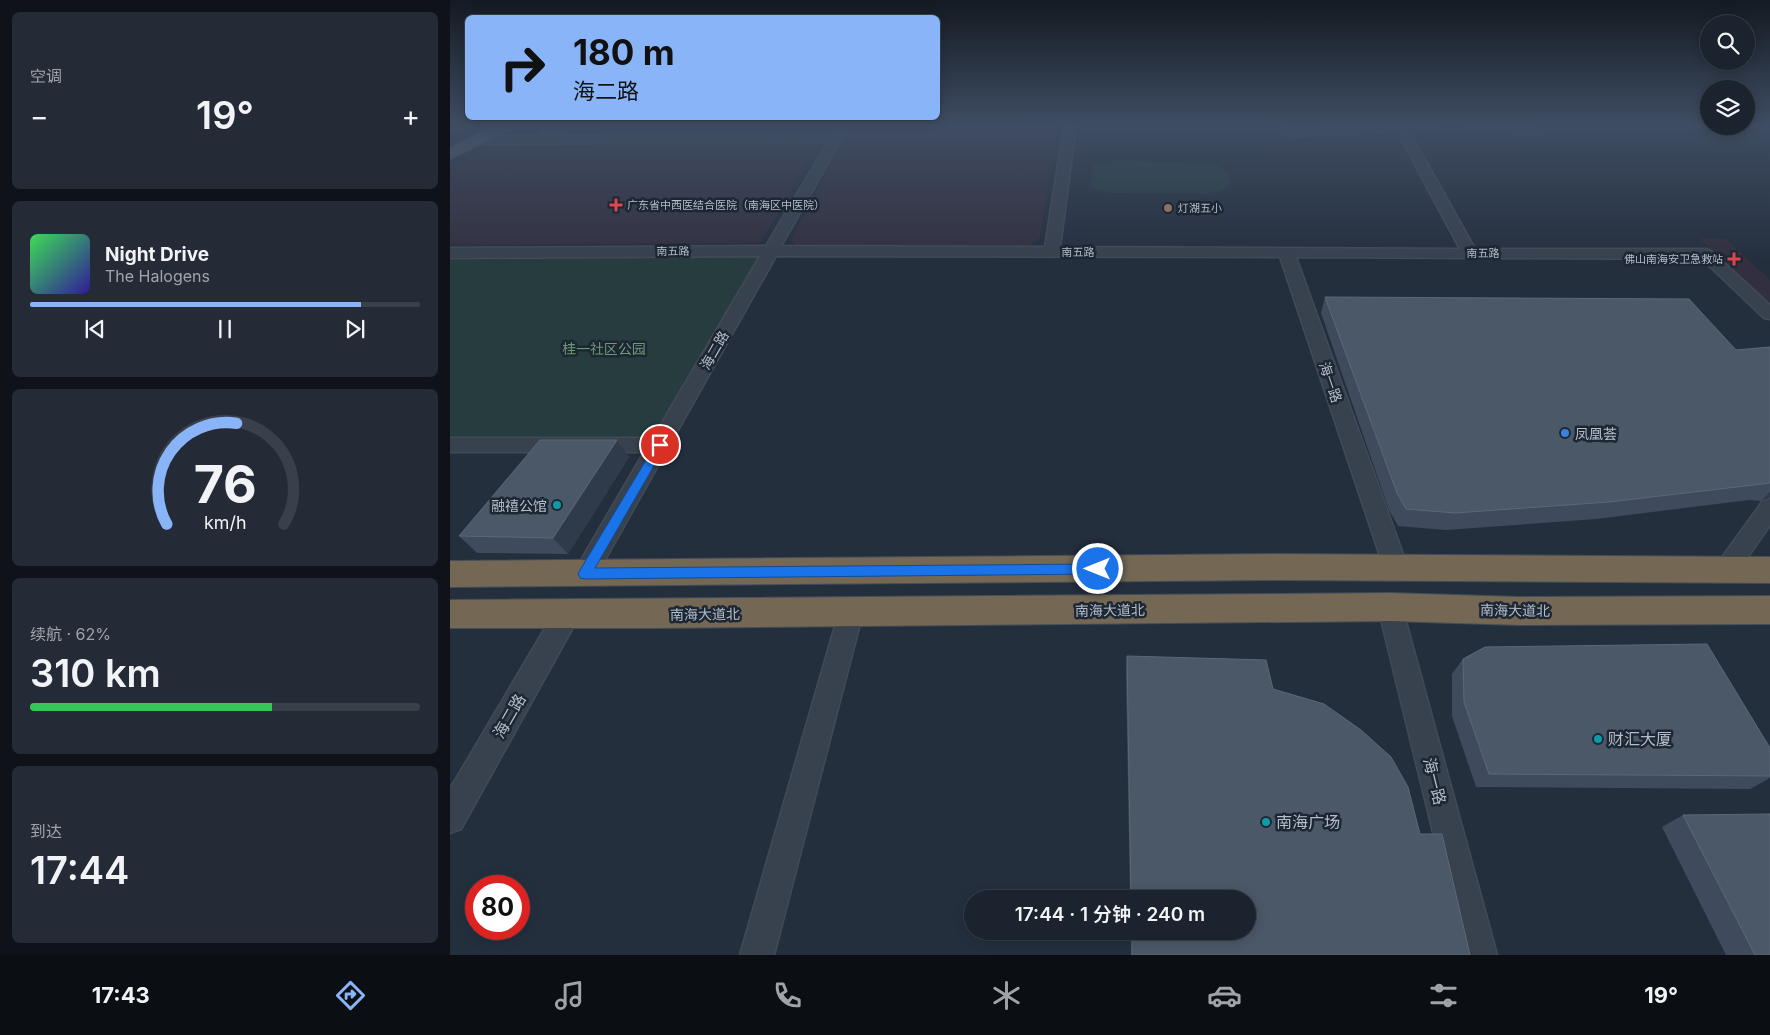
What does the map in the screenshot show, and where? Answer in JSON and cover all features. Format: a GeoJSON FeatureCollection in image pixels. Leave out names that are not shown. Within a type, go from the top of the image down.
{"type":"FeatureCollection","features":[{"type":"Feature","properties":{"kind":"highway"},"geometry":{"type":"LineString","coordinates":[[450,574],[1396,568],[1770,570]]}},
{"type":"Feature","properties":{"kind":"highway","name":"南海大道北"},"geometry":{"type":"LineString","coordinates":[[450,614],[1390,607],[1520,611],[1770,610]]}},
{"type":"Feature","properties":{"kind":"street","name":"海二路"},"geometry":{"type":"LineString","coordinates":[[585,574],[817,171]]}},
{"type":"Feature","properties":{"kind":"street"},"geometry":{"type":"LineString","coordinates":[[1052,252],[1064,171]]}},
{"type":"Feature","properties":{"kind":"street"},"geometry":{"type":"LineString","coordinates":[[1424,171],[1470,253]]}},
{"type":"Feature","properties":{"kind":"street","name":"南五路"},"geometry":{"type":"LineString","coordinates":[[450,254],[772,250],[1706,254],[1770,314]]}},
{"type":"Feature","properties":{"kind":"street","name":"海一路"},"geometry":{"type":"LineString","coordinates":[[1286,252],[1396,568]]}},
{"type":"Feature","properties":{"kind":"street"},"geometry":{"type":"LineString","coordinates":[[450,445],[660,445]]}},
{"type":"Feature","properties":{"kind":"street"},"geometry":{"type":"LineString","coordinates":[[1726,570],[1770,508]]}},
{"type":"Feature","properties":{"kind":"street","name":"海一路"},"geometry":{"type":"LineString","coordinates":[[1390,607],[1480,955]]}},
{"type":"Feature","properties":{"kind":"street"},"geometry":{"type":"LineString","coordinates":[[757,955],[851,612]]}},
{"type":"Feature","properties":{"kind":"street","name":"海二路"},"geometry":{"type":"LineString","coordinates":[[450,818],[567,614]]}},
{"type":"Feature","properties":{"kind":"shaded area","name":"广东省中西医结合医院（南海区中医院）"},"geometry":{"type":"Polygon","coordinates":[[[450,171],[803,171],[760,243],[450,245],[450,171]]]}},
{"type":"Feature","properties":{"kind":"shaded area","name":"广东省中西医结合医院（南海区中医院）"},"geometry":{"type":"Polygon","coordinates":[[[828,171],[1051,171],[1040,238],[1028,247],[795,245],[791,240],[828,171]]]}},
{"type":"Feature","properties":{"kind":"shaded area","name":"佛山南海安卫急救站"},"geometry":{"type":"Polygon","coordinates":[[[1699,238],[1726,239],[1770,280],[1770,305],[1764,303],[1699,238]]]}},
{"type":"Feature","properties":{"kind":"green space"},"geometry":{"type":"Polygon","coordinates":[[[1092,171],[1225,171],[1229,173],[1230,185],[1221,191],[1207,194],[1111,193],[1090,187],[1092,171]]]}},
{"type":"Feature","properties":{"kind":"green space","name":"桂一社区公园"},"geometry":{"type":"Polygon","coordinates":[[[772,251],[660,445],[450,445],[450,253],[772,251]]]}},
{"type":"Feature","properties":{"kind":"building","name":"凤凰荟"},"geometry":{"type":"Polygon","coordinates":[[[1325,297],[1689,299],[1736,350],[1770,347],[1770,483],[1609,502],[1455,513],[1406,509],[1397,493],[1325,297]]]}},
{"type":"Feature","properties":{"kind":"building"},"geometry":{"type":"Polygon","coordinates":[[[540,440],[617,440],[553,538],[459,536],[540,440]]]}},
{"type":"Feature","properties":{"kind":"building","name":"财汇大厦"},"geometry":{"type":"Polygon","coordinates":[[[1707,644],[1770,748],[1770,776],[1489,774],[1464,702],[1463,659],[1485,647],[1707,644]]]}},
{"type":"Feature","properties":{"kind":"building","name":"南海广场"},"geometry":{"type":"Polygon","coordinates":[[[1127,656],[1266,660],[1273,689],[1324,704],[1361,730],[1391,757],[1408,787],[1420,834],[1442,834],[1470,955],[1132,955],[1132,940],[1256,940],[1256,890],[1131,890],[1127,656]]]}},
{"type":"Feature","properties":{"kind":"building"},"geometry":{"type":"Polygon","coordinates":[[[1770,814],[1770,955],[1755,955],[1683,815],[1770,814]]]}},
{"type":"Feature","properties":{"kind":"place","name":"广东省中西医结合医院（南海区中医院）"},"geometry":{"type":"Point","coordinates":[616,205]}},
{"type":"Feature","properties":{"kind":"place","name":"灯湖五小"},"geometry":{"type":"Point","coordinates":[1168,208]}},
{"type":"Feature","properties":{"kind":"place","name":"佛山南海安卫急救站"},"geometry":{"type":"Point","coordinates":[1734,259]}},
{"type":"Feature","properties":{"kind":"place","name":"凤凰荟"},"geometry":{"type":"Point","coordinates":[1565,433]}},
{"type":"Feature","properties":{"kind":"place","name":"融禧公馆"},"geometry":{"type":"Point","coordinates":[557,505]}},
{"type":"Feature","properties":{"kind":"place","name":"财汇大厦"},"geometry":{"type":"Point","coordinates":[1598,739]}},
{"type":"Feature","properties":{"kind":"place","name":"南海广场"},"geometry":{"type":"Point","coordinates":[1266,822]}},
{"type":"Feature","properties":{"kind":"route"},"geometry":{"type":"LineString","coordinates":[[660,445],[585,574],[1098,569]]}}]}
